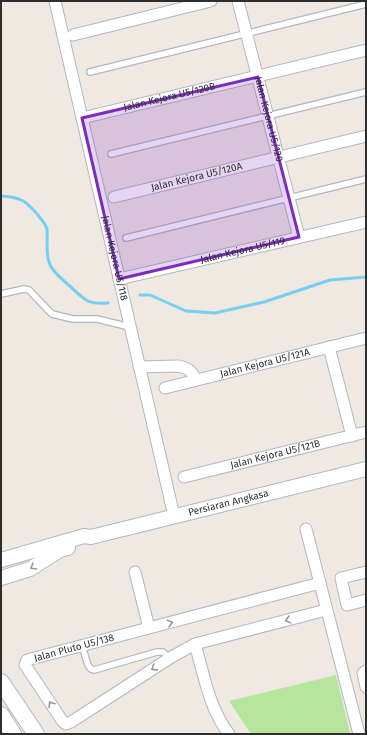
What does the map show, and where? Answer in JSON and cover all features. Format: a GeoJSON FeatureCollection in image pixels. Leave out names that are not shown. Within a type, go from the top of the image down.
{"type":"FeatureCollection","features":[{"type":"Feature","properties":{"kind":"main road"},"geometry":{"type":"LineString","coordinates":[[1,682],[36,734]]}},
{"type":"Feature","properties":{"kind":"main road"},"geometry":{"type":"LineString","coordinates":[[1,716],[13,734]]}},
{"type":"Feature","properties":{"kind":"street","name":"Jalan Kejora U5/118"},"geometry":{"type":"LineString","coordinates":[[55,1],[174,516]]}},
{"type":"Feature","properties":{"kind":"street"},"geometry":{"type":"LineString","coordinates":[[73,35],[211,1]]}},
{"type":"Feature","properties":{"kind":"street","name":"Jalan Kejora U5/120"},"geometry":{"type":"LineString","coordinates":[[238,1],[299,237]]}},
{"type":"Feature","properties":{"kind":"street","name":"Jalan Kejora U5/120B"},"geometry":{"type":"LineString","coordinates":[[82,118],[366,50]]}},
{"type":"Feature","properties":{"kind":"street","name":"Jalan Kejora U5/120A"},"geometry":{"type":"LineString","coordinates":[[114,197],[366,136]]}},
{"type":"Feature","properties":{"kind":"street","name":"Jalan Kejora U5/119"},"geometry":{"type":"LineString","coordinates":[[119,279],[366,222]]}},
{"type":"Feature","properties":{"kind":"street","name":"Jalan Kejora U5/121A"},"geometry":{"type":"LineString","coordinates":[[165,388],[366,338]]}},
{"type":"Feature","properties":{"kind":"street"},"geometry":{"type":"LineString","coordinates":[[329,347],[352,436]]}},
{"type":"Feature","properties":{"kind":"street"},"geometry":{"type":"LineString","coordinates":[[139,367],[183,367],[193,372],[196,380]]}},
{"type":"Feature","properties":{"kind":"street","name":"Jalan Kejora U5/121B"},"geometry":{"type":"LineString","coordinates":[[184,477],[366,432]]}},
{"type":"Feature","properties":{"kind":"street","name":"Persiaran Angkasa"},"geometry":{"type":"LineString","coordinates":[[1,560],[84,536],[91,537],[366,469]]}},
{"type":"Feature","properties":{"kind":"street"},"geometry":{"type":"LineString","coordinates":[[306,529],[359,734]]}},
{"type":"Feature","properties":{"kind":"street","name":"Persiaran Angkasa"},"geometry":{"type":"LineString","coordinates":[[1,578],[30,569],[60,550],[87,543],[91,537]]}},
{"type":"Feature","properties":{"kind":"street"},"geometry":{"type":"LineString","coordinates":[[135,572],[149,628]]}},
{"type":"Feature","properties":{"kind":"street"},"geometry":{"type":"LineString","coordinates":[[366,572],[341,578],[347,605],[366,600]]}},
{"type":"Feature","properties":{"kind":"street","name":"Jalan Pluto U5/138"},"geometry":{"type":"LineString","coordinates":[[320,583],[27,660],[25,666],[63,722],[66,724],[170,658],[195,644],[326,610]]}},
{"type":"Feature","properties":{"kind":"street"},"geometry":{"type":"LineString","coordinates":[[195,644],[212,704],[217,716],[229,734]]}},
{"type":"Feature","properties":{"kind":"street"},"geometry":{"type":"LineString","coordinates":[[366,671],[363,675],[366,687]]}},
{"type":"Feature","properties":{"kind":"lane"},"geometry":{"type":"LineString","coordinates":[[90,72],[366,4]]}},
{"type":"Feature","properties":{"kind":"lane"},"geometry":{"type":"LineString","coordinates":[[111,154],[366,92]]}},
{"type":"Feature","properties":{"kind":"lane"},"geometry":{"type":"LineString","coordinates":[[126,238],[366,179]]}},
{"type":"Feature","properties":{"kind":"lane"},"geometry":{"type":"LineString","coordinates":[[1,294],[24,289],[29,290],[52,314],[73,319],[97,319],[130,327]]}},
{"type":"Feature","properties":{"kind":"lane"},"geometry":{"type":"LineString","coordinates":[[82,646],[91,670],[157,652],[163,652],[170,658]]}},
{"type":"Feature","properties":{"kind":"highlighted area"},"geometry":{"type":"Polygon","coordinates":[[[258,77],[299,237],[119,279],[82,118],[258,77]]]}},
{"type":"Feature","properties":{"kind":"green space"},"geometry":{"type":"Polygon","coordinates":[[[336,675],[350,733],[346,734],[251,734],[229,701],[336,675]]]}},
{"type":"Feature","properties":{"kind":"waterway"},"geometry":{"type":"LineString","coordinates":[[1,196],[19,199],[24,202],[32,208],[44,224],[47,229],[48,261],[52,269],[85,299],[96,303],[108,303]]}},
{"type":"Feature","properties":{"kind":"waterway"},"geometry":{"type":"LineString","coordinates":[[140,295],[150,295],[186,311],[215,313],[264,302],[330,280],[366,277]]}}]}
